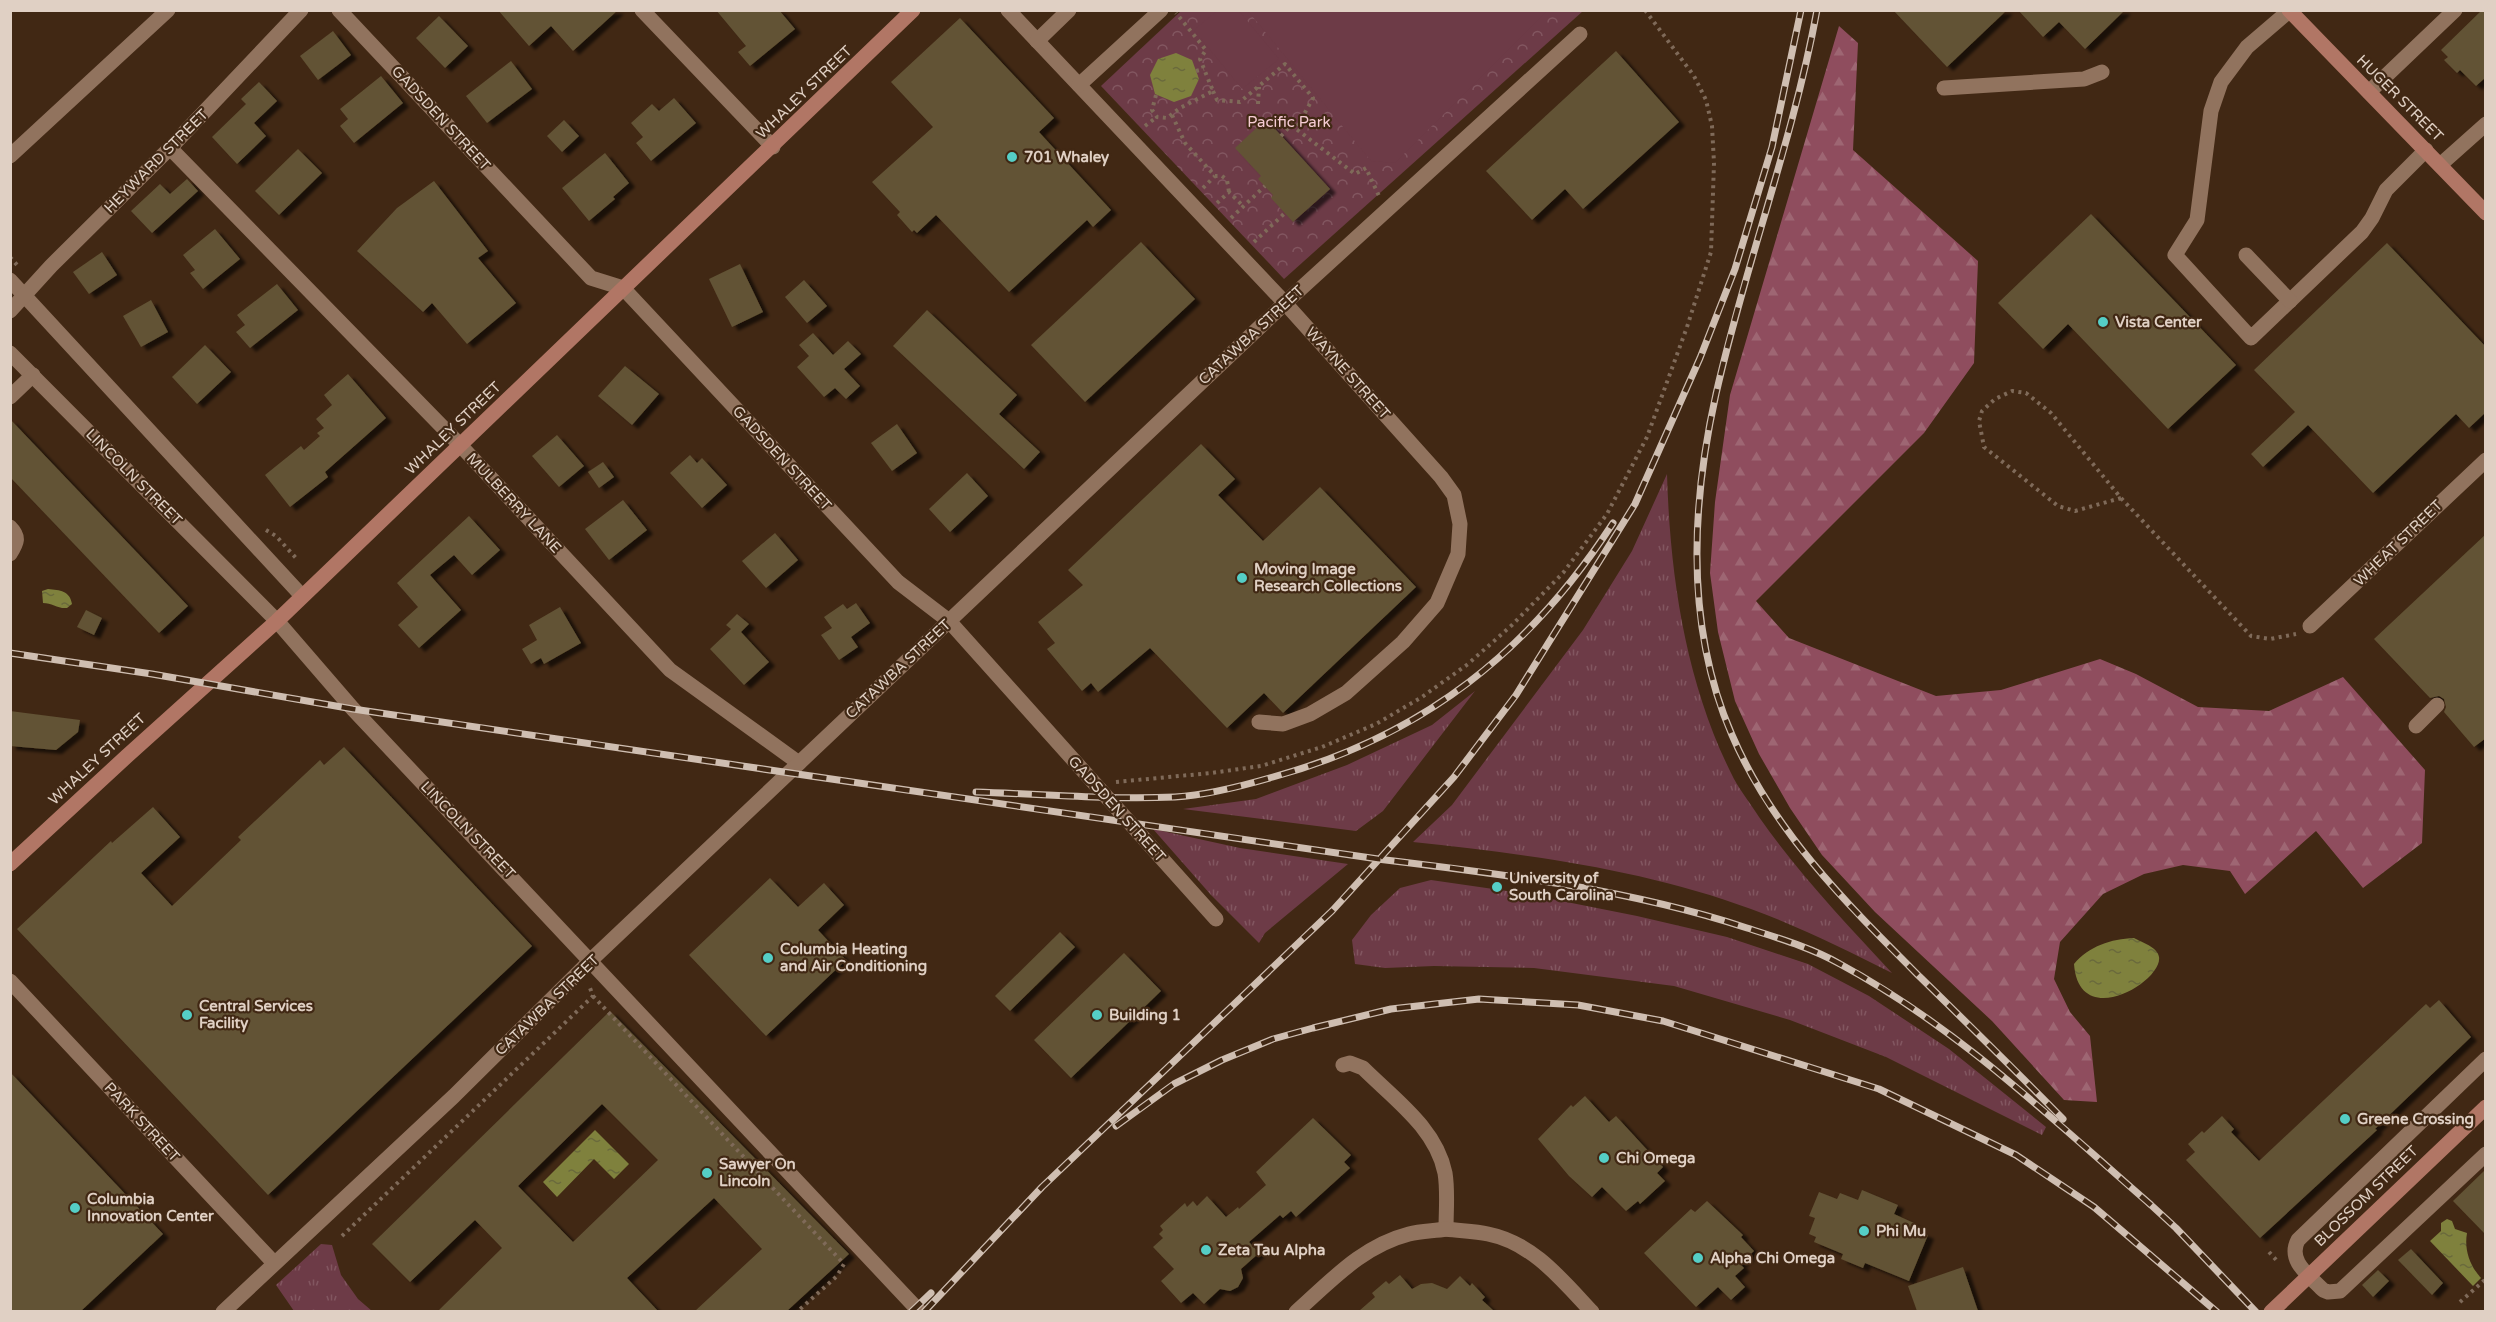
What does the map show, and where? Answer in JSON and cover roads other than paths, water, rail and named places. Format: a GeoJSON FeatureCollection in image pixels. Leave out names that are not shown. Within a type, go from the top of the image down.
{"type":"FeatureCollection","features":[{"type":"Feature","properties":{"kind":"main road","name":"WHALEY STREET"},"geometry":{"type":"LineString","coordinates":[[10,864],[277,621],[914,10]]}},
{"type":"Feature","properties":{"kind":"main road","name":"HUGER STREET"},"geometry":{"type":"LineString","coordinates":[[2291,11],[2486,213]]}},
{"type":"Feature","properties":{"kind":"main road","name":"BLOSSOM STREET"},"geometry":{"type":"LineString","coordinates":[[2271,1311],[2486,1107]]}},
{"type":"Feature","properties":{"kind":"street"},"geometry":{"type":"LineString","coordinates":[[10,156],[168,10]]}},
{"type":"Feature","properties":{"kind":"street","name":"HEYWARD STREET"},"geometry":{"type":"LineString","coordinates":[[10,311],[51,266],[170,148],[302,10]]}},
{"type":"Feature","properties":{"kind":"street","name":"GADSDEN STREET"},"geometry":{"type":"LineString","coordinates":[[339,10],[591,278],[623,288],[898,582],[950,621],[1216,919]]}},
{"type":"Feature","properties":{"kind":"street"},"geometry":{"type":"LineString","coordinates":[[642,10],[773,147]]}},
{"type":"Feature","properties":{"kind":"street","name":"WAYNE STREET"},"geometry":{"type":"LineString","coordinates":[[1008,10],[1285,303],[1441,477],[1454,495],[1460,524],[1458,554],[1437,603],[1402,642],[1346,693],[1310,714],[1283,724],[1259,722]]}},
{"type":"Feature","properties":{"kind":"street"},"geometry":{"type":"LineString","coordinates":[[1037,41],[1069,10]]}},
{"type":"Feature","properties":{"kind":"street"},"geometry":{"type":"LineString","coordinates":[[1079,85],[1161,10]]}},
{"type":"Feature","properties":{"kind":"street"},"geometry":{"type":"LineString","coordinates":[[2369,92],[2455,10]]}},
{"type":"Feature","properties":{"kind":"street"},"geometry":{"type":"LineString","coordinates":[[2291,11],[2247,46],[2228,69],[2221,82],[2211,111],[2197,220],[2175,255],[2251,338],[2362,232],[2386,190],[2426,150]]}},
{"type":"Feature","properties":{"kind":"street","name":"CATAWBA STREET"},"geometry":{"type":"LineString","coordinates":[[224,1311],[454,1096],[586,965],[1285,303],[1580,34]]}},
{"type":"Feature","properties":{"kind":"street"},"geometry":{"type":"LineString","coordinates":[[1944,88],[2085,79],[2102,72]]}},
{"type":"Feature","properties":{"kind":"street"},"geometry":{"type":"LineString","coordinates":[[2440,165],[2486,124]]}},
{"type":"Feature","properties":{"kind":"street","name":"MULBERRY LANE"},"geometry":{"type":"LineString","coordinates":[[170,148],[461,446],[670,670],[799,763]]}},
{"type":"Feature","properties":{"kind":"street"},"geometry":{"type":"LineString","coordinates":[[2246,255],[2290,301]]}},
{"type":"Feature","properties":{"kind":"street"},"geometry":{"type":"LineString","coordinates":[[10,280],[302,596]]}},
{"type":"Feature","properties":{"kind":"street","name":"LINCOLN STREET"},"geometry":{"type":"LineString","coordinates":[[10,353],[277,621],[353,710],[586,965],[920,1311]]}},
{"type":"Feature","properties":{"kind":"street"},"geometry":{"type":"LineString","coordinates":[[10,397],[33,375]]}},
{"type":"Feature","properties":{"kind":"street","name":"WHEAT STREET"},"geometry":{"type":"LineString","coordinates":[[2310,626],[2486,460]]}},
{"type":"Feature","properties":{"kind":"street"},"geometry":{"type":"LineString","coordinates":[[10,527],[16,533],[17,542],[10,554]]}},
{"type":"Feature","properties":{"kind":"street"},"geometry":{"type":"LineString","coordinates":[[2416,726],[2437,705]]}},
{"type":"Feature","properties":{"kind":"street","name":"PARK STREET"},"geometry":{"type":"LineString","coordinates":[[10,981],[274,1263]]}},
{"type":"Feature","properties":{"kind":"street"},"geometry":{"type":"LineString","coordinates":[[2486,1059],[2298,1240],[2294,1252],[2296,1262],[2323,1290],[2340,1291],[2486,1154]]}},
{"type":"Feature","properties":{"kind":"street"},"geometry":{"type":"LineString","coordinates":[[1343,1065],[1350,1063],[1363,1068],[1427,1131],[1435,1144],[1445,1175],[1446,1229]]}},
{"type":"Feature","properties":{"kind":"street"},"geometry":{"type":"LineString","coordinates":[[1296,1311],[1360,1256],[1382,1244],[1410,1234],[1446,1229],[1490,1234],[1521,1246],[1550,1266],[1592,1311]]}},
{"type":"Feature","properties":{"kind":"water"},"geometry":{"type":"Polygon","coordinates":[[[1176,53],[1192,60],[1199,79],[1191,96],[1174,102],[1155,94],[1150,75],[1158,59],[1176,53]]]}},
{"type":"Feature","properties":{"kind":"water"},"geometry":{"type":"Polygon","coordinates":[[[48,589],[67,594],[72,604],[64,608],[43,603],[42,591],[48,589]]]}},
{"type":"Feature","properties":{"kind":"water"},"geometry":{"type":"Polygon","coordinates":[[[2134,938],[2156,950],[2159,957],[2157,967],[2135,988],[2120,995],[2104,998],[2090,995],[2079,984],[2074,964],[2086,952],[2094,948],[2117,940],[2134,938]]]}},
{"type":"Feature","properties":{"kind":"water"},"geometry":{"type":"Polygon","coordinates":[[[595,1130],[629,1164],[614,1179],[594,1159],[557,1197],[543,1182],[595,1130]]]}},
{"type":"Feature","properties":{"kind":"water"},"geometry":{"type":"Polygon","coordinates":[[[2447,1219],[2452,1221],[2455,1229],[2467,1233],[2466,1246],[2469,1257],[2481,1278],[2473,1286],[2430,1241],[2441,1231],[2441,1223],[2447,1219]]]}},
{"type":"Feature","properties":{"kind":"railway"},"geometry":{"type":"LineString","coordinates":[[924,1312],[1042,1187],[1332,911],[1454,777],[1516,695],[1635,504],[1700,358],[1735,269],[1772,147],[1801,10]]}},
{"type":"Feature","properties":{"kind":"railway"},"geometry":{"type":"LineString","coordinates":[[1817,10],[1795,107],[1728,346],[1708,436],[1701,479],[1697,566],[1706,652],[1717,694],[1732,735],[1768,803],[1790,835],[1839,894],[2063,1119]]}},
{"type":"Feature","properties":{"kind":"railway"},"geometry":{"type":"LineString","coordinates":[[976,792],[1125,798],[1187,796],[1249,784],[1327,760],[1378,738],[1424,713],[1468,683],[1508,649],[1546,611],[1613,523]]}},
{"type":"Feature","properties":{"kind":"railway"},"geometry":{"type":"LineString","coordinates":[[10,653],[152,674],[353,709],[1378,859],[1564,884],[1702,914],[1818,953],[1883,989],[1924,1016],[2002,1076],[2151,1205],[2256,1312]]}},
{"type":"Feature","properties":{"kind":"railway"},"geometry":{"type":"LineString","coordinates":[[1116,1126],[1174,1084],[1222,1060],[1273,1039],[1313,1028],[1391,1009],[1479,999],[1578,1005],[1663,1021],[1879,1089],[2016,1155],[2094,1207],[2217,1312]]}},
{"type":"Feature","properties":{"kind":"railway"},"geometry":{"type":"LineString","coordinates":[[911,1312],[931,1293]]}},
{"type":"Feature","properties":{"kind":"place","name":"701 Whaley"},"geometry":{"type":"Point","coordinates":[1012,157]}},
{"type":"Feature","properties":{"kind":"place","name":"Vista Center"},"geometry":{"type":"Point","coordinates":[2103,322]}},
{"type":"Feature","properties":{"kind":"place","name":"Moving Image Research Collections"},"geometry":{"type":"Point","coordinates":[1242,578]}},
{"type":"Feature","properties":{"kind":"place","name":"University of South Carolina"},"geometry":{"type":"Point","coordinates":[1497,887]}},
{"type":"Feature","properties":{"kind":"place","name":"Columbia Heating and Air Conditioning"},"geometry":{"type":"Point","coordinates":[768,958]}},
{"type":"Feature","properties":{"kind":"place","name":"Central Services Facility"},"geometry":{"type":"Point","coordinates":[187,1015]}},
{"type":"Feature","properties":{"kind":"place","name":"Building 1"},"geometry":{"type":"Point","coordinates":[1097,1015]}},
{"type":"Feature","properties":{"kind":"place","name":"Greene Crossing"},"geometry":{"type":"Point","coordinates":[2345,1119]}},
{"type":"Feature","properties":{"kind":"place","name":"Chi Omega"},"geometry":{"type":"Point","coordinates":[1604,1158]}},
{"type":"Feature","properties":{"kind":"place","name":"Sawyer On Lincoln"},"geometry":{"type":"Point","coordinates":[707,1173]}},
{"type":"Feature","properties":{"kind":"place","name":"Columbia Innovation Center"},"geometry":{"type":"Point","coordinates":[75,1208]}},
{"type":"Feature","properties":{"kind":"place","name":"Phi Mu"},"geometry":{"type":"Point","coordinates":[1864,1231]}},
{"type":"Feature","properties":{"kind":"place","name":"Zeta Tau Alpha"},"geometry":{"type":"Point","coordinates":[1206,1250]}},
{"type":"Feature","properties":{"kind":"place","name":"Alpha Chi Omega"},"geometry":{"type":"Point","coordinates":[1698,1258]}},
{"type":"Feature","properties":{"kind":"park label","name":"Pacific Park"},"geometry":{"type":"Point","coordinates":[1289,122]}}]}
